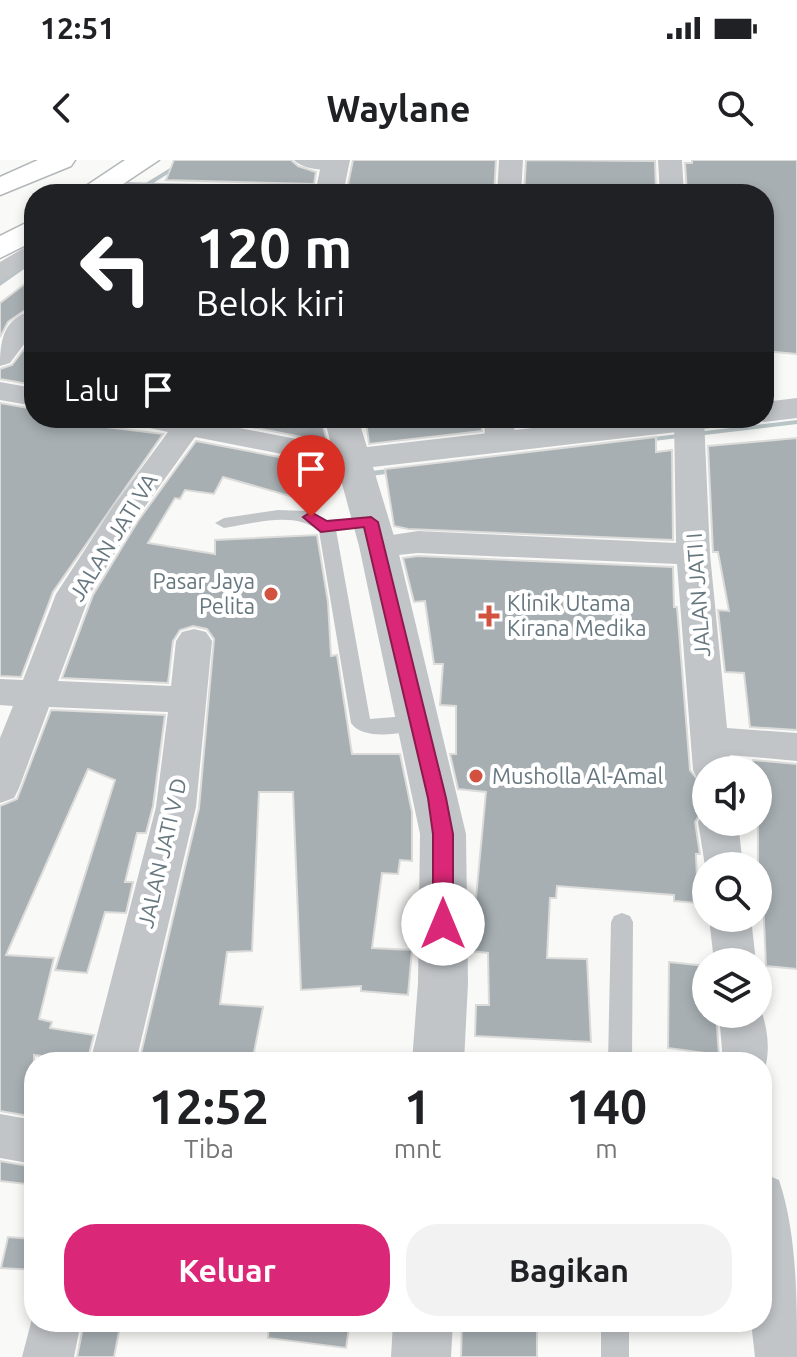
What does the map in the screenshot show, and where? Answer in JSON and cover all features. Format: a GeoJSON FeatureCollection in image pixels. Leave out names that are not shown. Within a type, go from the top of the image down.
{"type":"FeatureCollection","features":[{"type":"Feature","properties":{"kind":"highway"},"geometry":{"type":"LineString","coordinates":[[0,187],[61,160]]}},
{"type":"Feature","properties":{"kind":"highway"},"geometry":{"type":"LineString","coordinates":[[105,184],[145,160]]}},
{"type":"Feature","properties":{"kind":"highway"},"geometry":{"type":"LineString","coordinates":[[0,249],[24,234]]}},
{"type":"Feature","properties":{"kind":"street"},"geometry":{"type":"LineString","coordinates":[[137,184],[167,160]]}},
{"type":"Feature","properties":{"kind":"street"},"geometry":{"type":"LineString","coordinates":[[510,184],[511,160]]}},
{"type":"Feature","properties":{"kind":"street"},"geometry":{"type":"LineString","coordinates":[[670,160],[671,184]]}},
{"type":"Feature","properties":{"kind":"street"},"geometry":{"type":"LineString","coordinates":[[292,163],[336,161],[331,184]]}},
{"type":"Feature","properties":{"kind":"street"},"geometry":{"type":"LineString","coordinates":[[0,274],[24,257]]}},
{"type":"Feature","properties":{"kind":"street"},"geometry":{"type":"LineString","coordinates":[[0,357],[24,326]]}},
{"type":"Feature","properties":{"kind":"street"},"geometry":{"type":"LineString","coordinates":[[0,391],[24,395]]}},
{"type":"Feature","properties":{"kind":"street"},"geometry":{"type":"LineString","coordinates":[[774,411],[797,408]]}},
{"type":"Feature","properties":{"kind":"street"},"geometry":{"type":"LineString","coordinates":[[171,428],[363,494],[418,542],[693,554]]}},
{"type":"Feature","properties":{"kind":"street"},"geometry":{"type":"LineString","coordinates":[[344,428],[419,722],[443,834],[443,983],[439,1052]]}},
{"type":"Feature","properties":{"kind":"street"},"geometry":{"type":"LineString","coordinates":[[363,494],[499,430],[540,428]]}},
{"type":"Feature","properties":{"kind":"street","name":"JALAN JATI I"},"geometry":{"type":"LineString","coordinates":[[694,428],[693,554],[710,755]]}},
{"type":"Feature","properties":{"kind":"street","name":"JALAN JATI VA"},"geometry":{"type":"LineString","coordinates":[[0,788],[73,594],[182,432]]}},
{"type":"Feature","properties":{"kind":"street","name":"JALAN JATI V D"},"geometry":{"type":"LineString","coordinates":[[115,1052],[176,807],[194,641]]}},
{"type":"Feature","properties":{"kind":"street"},"geometry":{"type":"LineString","coordinates":[[0,692],[188,700]]}},
{"type":"Feature","properties":{"kind":"street"},"geometry":{"type":"LineString","coordinates":[[710,755],[797,747]]}},
{"type":"Feature","properties":{"kind":"street"},"geometry":{"type":"LineString","coordinates":[[742,1028],[745,1052]]}},
{"type":"Feature","properties":{"kind":"street"},"geometry":{"type":"LineString","coordinates":[[0,1136],[24,1140]]}},
{"type":"Feature","properties":{"kind":"street"},"geometry":{"type":"LineString","coordinates":[[772,1281],[781,1357]]}},
{"type":"Feature","properties":{"kind":"street"},"geometry":{"type":"LineString","coordinates":[[48,1357],[53,1332]]}},
{"type":"Feature","properties":{"kind":"street"},"geometry":{"type":"LineString","coordinates":[[421,1357],[422,1332]]}},
{"type":"Feature","properties":{"kind":"lane"},"geometry":{"type":"LineString","coordinates":[[327,529],[363,494]]}},
{"type":"Feature","properties":{"kind":"lane"},"geometry":{"type":"LineString","coordinates":[[224,523],[299,515],[321,521],[327,529],[361,723],[370,727],[419,722]]}},
{"type":"Feature","properties":{"kind":"lane"},"geometry":{"type":"LineString","coordinates":[[620,1052],[622,922]]}},
{"type":"Feature","properties":{"kind":"lane"},"geometry":{"type":"LineString","coordinates":[[615,1332],[615,1357]]}},
{"type":"Feature","properties":{"kind":"building"},"geometry":{"type":"Polygon","coordinates":[[[174,160],[291,160],[316,172],[314,184],[166,180],[174,160]]]}},
{"type":"Feature","properties":{"kind":"building"},"geometry":{"type":"Polygon","coordinates":[[[353,160],[496,160],[495,184],[348,184],[353,160]]]}},
{"type":"Feature","properties":{"kind":"building"},"geometry":{"type":"Polygon","coordinates":[[[526,160],[655,161],[656,184],[525,184],[526,160]]]}},
{"type":"Feature","properties":{"kind":"building"},"geometry":{"type":"Polygon","coordinates":[[[692,160],[797,160],[797,354],[774,352],[774,184],[686,184],[685,163],[692,163],[692,160]]]}},
{"type":"Feature","properties":{"kind":"building"},"geometry":{"type":"Polygon","coordinates":[[[24,285],[24,311],[8,322],[0,337],[0,303],[24,285]]]}},
{"type":"Feature","properties":{"kind":"building"},"geometry":{"type":"Polygon","coordinates":[[[24,349],[24,383],[0,379],[0,369],[12,365],[24,349]]]}},
{"type":"Feature","properties":{"kind":"building"},"geometry":{"type":"Polygon","coordinates":[[[0,403],[24,407],[24,428],[115,428],[163,434],[53,592],[21,677],[0,676],[0,403]]]}},
{"type":"Feature","properties":{"kind":"building"},"geometry":{"type":"Polygon","coordinates":[[[256,428],[324,428],[327,442],[256,428]]]}},
{"type":"Feature","properties":{"kind":"building"},"geometry":{"type":"Polygon","coordinates":[[[367,428],[482,428],[482,431],[369,444],[367,428]]]}},
{"type":"Feature","properties":{"kind":"building"},"geometry":{"type":"Polygon","coordinates":[[[656,437],[656,452],[672,450],[673,540],[394,526],[385,469],[656,437]]]}},
{"type":"Feature","properties":{"kind":"building"},"geometry":{"type":"Polygon","coordinates":[[[797,438],[797,730],[750,727],[744,673],[725,672],[718,610],[729,611],[718,552],[713,552],[708,446],[797,438]]]}},
{"type":"Feature","properties":{"kind":"building"},"geometry":{"type":"Polygon","coordinates":[[[196,441],[315,464],[290,496],[223,477],[214,494],[185,490],[180,499],[175,498],[148,543],[215,554],[215,540],[317,535],[328,602],[331,656],[337,655],[352,754],[400,754],[412,812],[412,861],[400,860],[398,874],[382,873],[372,948],[412,950],[408,995],[361,991],[361,986],[301,990],[293,792],[259,792],[252,951],[227,952],[220,1004],[263,1007],[254,1052],[141,1052],[199,808],[214,639],[207,629],[193,626],[180,630],[173,641],[168,683],[62,678],[93,595],[138,521],[196,441]]]}},
{"type":"Feature","properties":{"kind":"building"},"geometry":{"type":"Polygon","coordinates":[[[418,556],[673,567],[674,607],[677,607],[692,773],[692,836],[697,836],[700,852],[692,852],[692,902],[674,901],[674,895],[557,886],[556,898],[550,898],[547,958],[587,959],[591,1042],[475,1036],[476,1005],[489,1005],[488,953],[471,951],[486,792],[458,789],[450,754],[456,754],[456,706],[440,705],[443,664],[434,664],[425,601],[414,602],[403,558],[418,556]]]}},
{"type":"Feature","properties":{"kind":"building"},"geometry":{"type":"Polygon","coordinates":[[[51,710],[165,715],[153,806],[146,833],[137,833],[125,882],[133,882],[126,913],[105,912],[87,973],[55,970],[115,780],[88,769],[6,955],[54,958],[39,1019],[52,1022],[50,1028],[94,1035],[90,1052],[24,1052],[24,1115],[0,1111],[0,806],[17,799],[51,710]]]}},
{"type":"Feature","properties":{"kind":"building"},"geometry":{"type":"Polygon","coordinates":[[[772,762],[797,764],[797,969],[772,967],[772,948],[765,948],[764,932],[772,932],[772,852],[758,852],[758,836],[772,836],[772,762]]]}},
{"type":"Feature","properties":{"kind":"building"},"geometry":{"type":"Polygon","coordinates":[[[669,962],[692,964],[692,1028],[717,1028],[719,1052],[668,1048],[669,962]]]}},
{"type":"Feature","properties":{"kind":"building"},"geometry":{"type":"Polygon","coordinates":[[[0,1161],[24,1165],[24,1184],[0,1181],[0,1161]]]}},
{"type":"Feature","properties":{"kind":"building"},"geometry":{"type":"Polygon","coordinates":[[[8,1237],[24,1238],[24,1269],[1,1268],[8,1237]]]}},
{"type":"Feature","properties":{"kind":"building"},"geometry":{"type":"Polygon","coordinates":[[[82,1332],[119,1332],[114,1357],[77,1357],[82,1332]]]}},
{"type":"Feature","properties":{"kind":"building"},"geometry":{"type":"Polygon","coordinates":[[[268,1332],[348,1332],[346,1348],[268,1338],[268,1332]]]}},
{"type":"Feature","properties":{"kind":"building"},"geometry":{"type":"Polygon","coordinates":[[[462,1332],[537,1332],[537,1357],[461,1357],[462,1332]]]}},
{"type":"Feature","properties":{"kind":"waterway"},"geometry":{"type":"LineString","coordinates":[[147,184],[187,160]]}},
{"type":"Feature","properties":{"kind":"waterway"},"geometry":{"type":"LineString","coordinates":[[0,284],[24,266]]}},
{"type":"Feature","properties":{"kind":"waterway"},"geometry":{"type":"LineString","coordinates":[[774,425],[797,422]]}},
{"type":"Feature","properties":{"kind":"waterway"},"geometry":{"type":"LineString","coordinates":[[645,440],[746,428]]}},
{"type":"Feature","properties":{"kind":"waterway"},"geometry":{"type":"LineString","coordinates":[[325,479],[398,470]]}},
{"type":"Feature","properties":{"kind":"place","name":"Pasar Jaya Pelita"},"geometry":{"type":"Point","coordinates":[271,594]}},
{"type":"Feature","properties":{"kind":"place","name":"Klinik Utama Kirana Medika"},"geometry":{"type":"Point","coordinates":[489,616]}},
{"type":"Feature","properties":{"kind":"place","name":"Musholla Al-Amal"},"geometry":{"type":"Point","coordinates":[476,776]}},
{"type":"Feature","properties":{"kind":"route"},"geometry":{"type":"LineString","coordinates":[[311,517],[321,521],[327,529],[334,523],[371,522],[437,798],[443,834],[443,924]]}}]}
